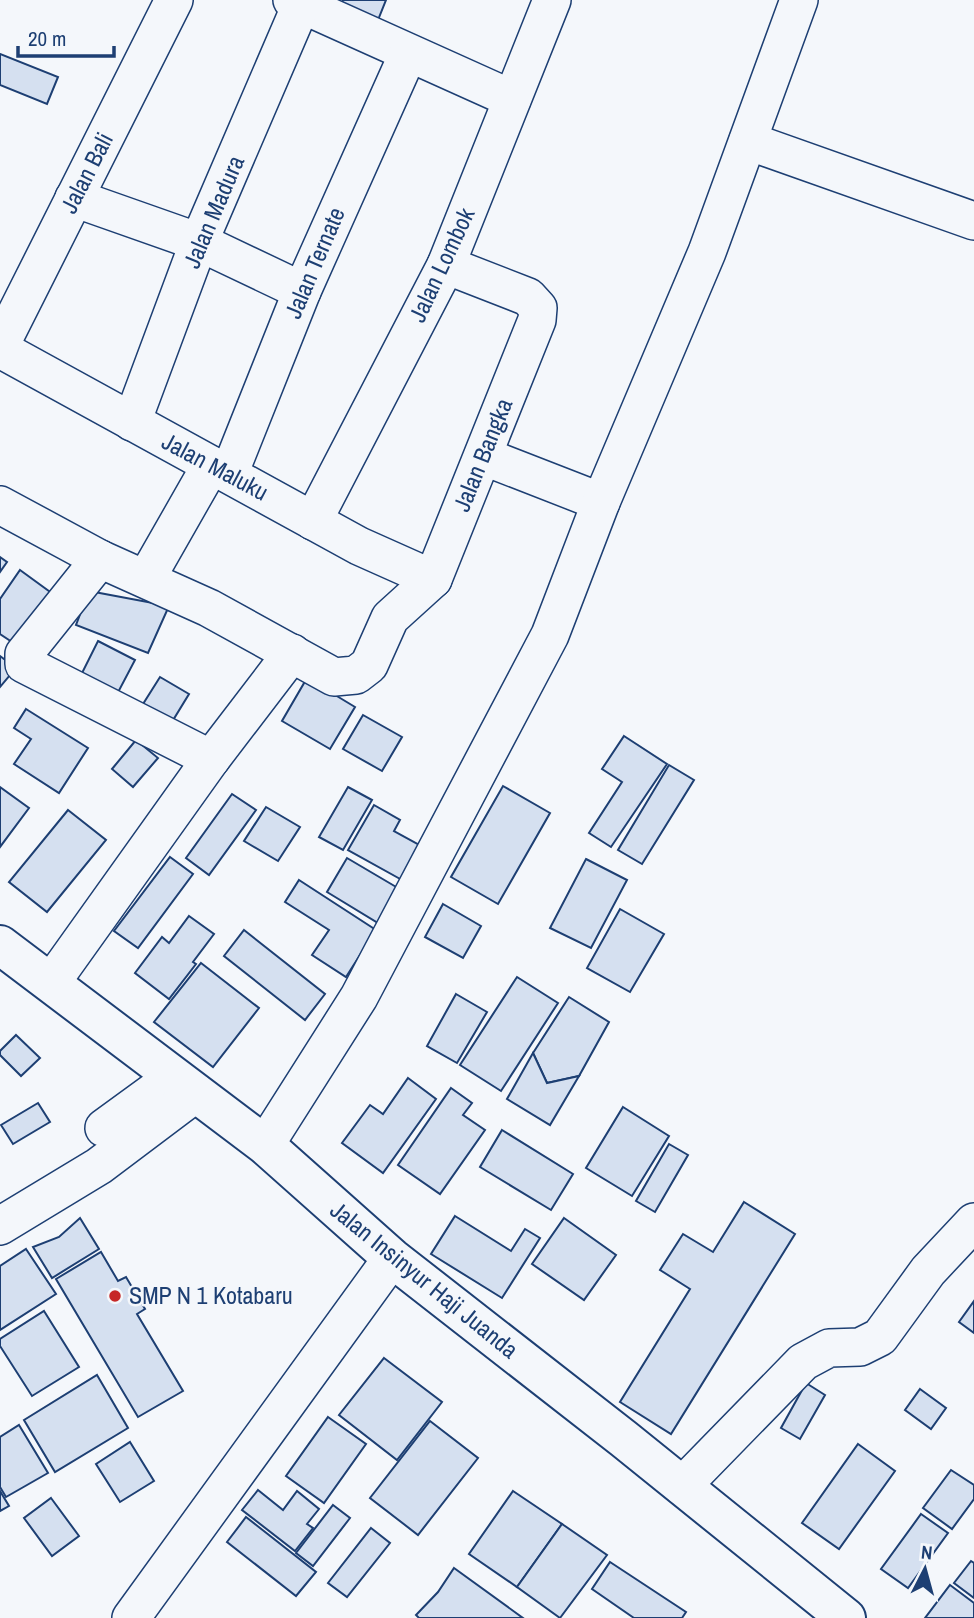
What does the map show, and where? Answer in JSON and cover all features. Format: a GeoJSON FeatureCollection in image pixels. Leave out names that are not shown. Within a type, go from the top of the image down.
{"type":"FeatureCollection","features":[{"type":"Feature","properties":{"kind":"highway","name":"Jalan Insinyur Haji Juanda"},"geometry":{"type":"LineString","coordinates":[[0,945],[265,1145],[392,1258],[846,1618]]}},
{"type":"Feature","properties":{"kind":"street","name":"Jalan Bali"},"geometry":{"type":"LineString","coordinates":[[0,348],[174,0]]}},
{"type":"Feature","properties":{"kind":"street","name":"Jalan Lombok"},"geometry":{"type":"LineString","coordinates":[[313,521],[446,265],[552,0]]}},
{"type":"Feature","properties":{"kind":"street"},"geometry":{"type":"LineString","coordinates":[[265,1145],[359,997],[550,635],[601,502],[677,328],[799,0]]}},
{"type":"Feature","properties":{"kind":"street"},"geometry":{"type":"LineString","coordinates":[[297,2],[512,99]]}},
{"type":"Feature","properties":{"kind":"street","name":"Jalan Madura"},"geometry":{"type":"LineString","coordinates":[[132,422],[199,242],[297,2]]}},
{"type":"Feature","properties":{"kind":"street","name":"Jalan Ternate"},"geometry":{"type":"LineString","coordinates":[[146,579],[220,470],[408,54]]}},
{"type":"Feature","properties":{"kind":"street"},"geometry":{"type":"LineString","coordinates":[[748,141],[974,221]]}},
{"type":"Feature","properties":{"kind":"street"},"geometry":{"type":"LineString","coordinates":[[74,198],[199,242],[302,291]]}},
{"type":"Feature","properties":{"kind":"street","name":"Jalan Bangka"},"geometry":{"type":"LineString","coordinates":[[292,653],[334,677],[356,675],[369,665],[390,618],[433,579],[537,320],[538,308],[528,297],[446,265]]}},
{"type":"Feature","properties":{"kind":"street","name":"Jalan Maluku"},"geometry":{"type":"LineString","coordinates":[[0,348],[359,546],[433,579]]}},
{"type":"Feature","properties":{"kind":"street"},"geometry":{"type":"LineString","coordinates":[[482,456],[601,502]]}},
{"type":"Feature","properties":{"kind":"street"},"geometry":{"type":"LineString","coordinates":[[0,505],[100,559],[209,608],[292,653],[211,759],[51,983]]}},
{"type":"Feature","properties":{"kind":"street"},"geometry":{"type":"LineString","coordinates":[[100,559],[24,654],[24,664],[211,759]]}},
{"type":"Feature","properties":{"kind":"street"},"geometry":{"type":"LineString","coordinates":[[104,1128],[185,1085]]}},
{"type":"Feature","properties":{"kind":"street"},"geometry":{"type":"LineString","coordinates":[[0,1226],[99,1166],[185,1085]]}},
{"type":"Feature","properties":{"kind":"street"},"geometry":{"type":"LineString","coordinates":[[682,1486],[803,1362],[829,1348],[860,1346],[880,1337],[928,1270],[974,1222]]}},
{"type":"Feature","properties":{"kind":"street"},"geometry":{"type":"LineString","coordinates":[[131,1618],[392,1258]]}},
{"type":"Feature","properties":{"kind":"building"},"geometry":{"type":"Polygon","coordinates":[[[343,0],[386,0],[378,20],[341,4],[343,0]]]}},
{"type":"Feature","properties":{"kind":"building"},"geometry":{"type":"Polygon","coordinates":[[[0,54],[58,77],[47,104],[0,85],[0,54]]]}},
{"type":"Feature","properties":{"kind":"building"},"geometry":{"type":"Polygon","coordinates":[[[0,557],[7,562],[0,572],[0,557]]]}},
{"type":"Feature","properties":{"kind":"building"},"geometry":{"type":"Polygon","coordinates":[[[20,570],[57,597],[21,648],[0,634],[0,599],[20,570]]]}},
{"type":"Feature","properties":{"kind":"building"},"geometry":{"type":"Polygon","coordinates":[[[89,591],[169,606],[148,653],[76,625],[89,591]]]}},
{"type":"Feature","properties":{"kind":"building"},"geometry":{"type":"Polygon","coordinates":[[[98,641],[135,660],[114,700],[78,681],[98,641]]]}},
{"type":"Feature","properties":{"kind":"building"},"geometry":{"type":"Polygon","coordinates":[[[0,656],[16,668],[0,687],[0,656]]]}},
{"type":"Feature","properties":{"kind":"building"},"geometry":{"type":"Polygon","coordinates":[[[160,677],[189,694],[167,730],[138,712],[160,677]]]}},
{"type":"Feature","properties":{"kind":"building"},"geometry":{"type":"Polygon","coordinates":[[[307,678],[355,707],[330,749],[282,721],[307,678]]]}},
{"type":"Feature","properties":{"kind":"building"},"geometry":{"type":"Polygon","coordinates":[[[26,709],[88,748],[59,793],[14,764],[31,739],[14,728],[26,709]]]}},
{"type":"Feature","properties":{"kind":"building"},"geometry":{"type":"Polygon","coordinates":[[[363,715],[402,737],[382,771],[343,749],[363,715]]]}},
{"type":"Feature","properties":{"kind":"building"},"geometry":{"type":"Polygon","coordinates":[[[624,736],[667,764],[611,847],[589,833],[622,782],[602,769],[624,736]]]}},
{"type":"Feature","properties":{"kind":"building"},"geometry":{"type":"Polygon","coordinates":[[[136,740],[158,758],[133,787],[112,769],[136,740]]]}},
{"type":"Feature","properties":{"kind":"building"},"geometry":{"type":"Polygon","coordinates":[[[669,765],[694,780],[642,864],[618,850],[669,765]]]}},
{"type":"Feature","properties":{"kind":"building"},"geometry":{"type":"Polygon","coordinates":[[[503,786],[550,813],[498,904],[451,877],[503,786]]]}},
{"type":"Feature","properties":{"kind":"building"},"geometry":{"type":"Polygon","coordinates":[[[0,787],[29,808],[0,847],[0,787]]]}},
{"type":"Feature","properties":{"kind":"building"},"geometry":{"type":"Polygon","coordinates":[[[348,787],[372,800],[343,850],[319,837],[348,787]]]}},
{"type":"Feature","properties":{"kind":"building"},"geometry":{"type":"Polygon","coordinates":[[[232,794],[256,810],[209,875],[186,858],[232,794]]]}},
{"type":"Feature","properties":{"kind":"building"},"geometry":{"type":"Polygon","coordinates":[[[374,805],[400,820],[394,831],[421,846],[402,880],[348,850],[374,805]]]}},
{"type":"Feature","properties":{"kind":"building"},"geometry":{"type":"Polygon","coordinates":[[[266,807],[300,827],[278,861],[244,841],[266,807]]]}},
{"type":"Feature","properties":{"kind":"building"},"geometry":{"type":"Polygon","coordinates":[[[68,810],[106,840],[47,912],[9,882],[68,810]]]}},
{"type":"Feature","properties":{"kind":"building"},"geometry":{"type":"Polygon","coordinates":[[[170,857],[193,874],[138,948],[114,931],[170,857]]]}},
{"type":"Feature","properties":{"kind":"building"},"geometry":{"type":"Polygon","coordinates":[[[347,858],[403,891],[383,926],[327,892],[347,858]]]}},
{"type":"Feature","properties":{"kind":"building"},"geometry":{"type":"Polygon","coordinates":[[[586,859],[627,880],[591,948],[550,928],[586,859]]]}},
{"type":"Feature","properties":{"kind":"building"},"geometry":{"type":"Polygon","coordinates":[[[299,880],[376,930],[346,977],[312,955],[329,930],[285,902],[299,880]]]}},
{"type":"Feature","properties":{"kind":"building"},"geometry":{"type":"Polygon","coordinates":[[[443,904],[481,926],[463,958],[425,937],[443,904]]]}},
{"type":"Feature","properties":{"kind":"building"},"geometry":{"type":"Polygon","coordinates":[[[620,909],[664,934],[630,992],[587,968],[620,909]]]}},
{"type":"Feature","properties":{"kind":"building"},"geometry":{"type":"Polygon","coordinates":[[[189,916],[214,934],[193,962],[196,964],[169,999],[135,973],[162,937],[169,943],[189,916]]]}},
{"type":"Feature","properties":{"kind":"building"},"geometry":{"type":"Polygon","coordinates":[[[244,930],[325,994],[305,1020],[224,956],[244,930]]]}},
{"type":"Feature","properties":{"kind":"building"},"geometry":{"type":"Polygon","coordinates":[[[201,963],[259,1008],[213,1067],[154,1022],[201,963]]]}},
{"type":"Feature","properties":{"kind":"building"},"geometry":{"type":"Polygon","coordinates":[[[517,977],[558,1003],[501,1091],[460,1065],[517,977]]]}},
{"type":"Feature","properties":{"kind":"building"},"geometry":{"type":"Polygon","coordinates":[[[456,994],[487,1012],[457,1063],[427,1046],[456,994]]]}},
{"type":"Feature","properties":{"kind":"building"},"geometry":{"type":"Polygon","coordinates":[[[569,997],[609,1022],[579,1076],[547,1083],[533,1053],[569,997]]]}},
{"type":"Feature","properties":{"kind":"building"},"geometry":{"type":"Polygon","coordinates":[[[16,1035],[40,1058],[21,1076],[0,1055],[0,1051],[16,1035]]]}},
{"type":"Feature","properties":{"kind":"building"},"geometry":{"type":"Polygon","coordinates":[[[533,1053],[547,1083],[579,1076],[550,1125],[507,1099],[533,1053]]]}},
{"type":"Feature","properties":{"kind":"building"},"geometry":{"type":"Polygon","coordinates":[[[408,1078],[436,1099],[383,1173],[342,1143],[370,1105],[383,1114],[408,1078]]]}},
{"type":"Feature","properties":{"kind":"building"},"geometry":{"type":"Polygon","coordinates":[[[451,1088],[472,1103],[463,1115],[485,1130],[440,1194],[398,1165],[451,1088]]]}},
{"type":"Feature","properties":{"kind":"building"},"geometry":{"type":"Polygon","coordinates":[[[38,1103],[50,1122],[13,1144],[1,1125],[38,1103]]]}},
{"type":"Feature","properties":{"kind":"building"},"geometry":{"type":"Polygon","coordinates":[[[623,1107],[669,1136],[632,1196],[586,1168],[623,1107]]]}},
{"type":"Feature","properties":{"kind":"building"},"geometry":{"type":"Polygon","coordinates":[[[502,1130],[573,1174],[551,1210],[480,1167],[502,1130]]]}},
{"type":"Feature","properties":{"kind":"building"},"geometry":{"type":"Polygon","coordinates":[[[669,1144],[688,1155],[655,1212],[636,1201],[669,1144]]]}},
{"type":"Feature","properties":{"kind":"building"},"geometry":{"type":"Polygon","coordinates":[[[744,1202],[795,1234],[671,1434],[620,1402],[690,1289],[660,1270],[683,1234],[713,1252],[744,1202]]]}},
{"type":"Feature","properties":{"kind":"building"},"geometry":{"type":"Polygon","coordinates":[[[455,1216],[511,1251],[525,1229],[540,1238],[502,1298],[431,1254],[455,1216]]]}},
{"type":"Feature","properties":{"kind":"building"},"geometry":{"type":"Polygon","coordinates":[[[80,1218],[99,1249],[52,1278],[33,1247],[59,1237],[80,1218]]]}},
{"type":"Feature","properties":{"kind":"building"},"geometry":{"type":"Polygon","coordinates":[[[564,1218],[616,1255],[584,1300],[532,1264],[564,1218]]]}},
{"type":"Feature","properties":{"kind":"building"},"geometry":{"type":"Polygon","coordinates":[[[26,1249],[56,1294],[0,1330],[0,1266],[26,1249]]]}},
{"type":"Feature","properties":{"kind":"building"},"geometry":{"type":"Polygon","coordinates":[[[101,1252],[118,1281],[126,1277],[145,1309],[137,1314],[183,1391],[138,1417],[56,1279],[101,1252]]]}},
{"type":"Feature","properties":{"kind":"building"},"geometry":{"type":"Polygon","coordinates":[[[974,1301],[974,1333],[959,1322],[974,1301]]]}},
{"type":"Feature","properties":{"kind":"building"},"geometry":{"type":"Polygon","coordinates":[[[44,1311],[79,1367],[32,1396],[0,1346],[0,1339],[44,1311]]]}},
{"type":"Feature","properties":{"kind":"building"},"geometry":{"type":"Polygon","coordinates":[[[384,1358],[442,1402],[397,1460],[339,1415],[384,1358]]]}},
{"type":"Feature","properties":{"kind":"building"},"geometry":{"type":"Polygon","coordinates":[[[97,1375],[128,1428],[55,1472],[24,1420],[97,1375]]]}},
{"type":"Feature","properties":{"kind":"building"},"geometry":{"type":"Polygon","coordinates":[[[806,1383],[825,1395],[800,1439],[781,1428],[806,1383]]]}},
{"type":"Feature","properties":{"kind":"building"},"geometry":{"type":"Polygon","coordinates":[[[920,1389],[946,1408],[931,1429],[905,1410],[920,1389]]]}},
{"type":"Feature","properties":{"kind":"building"},"geometry":{"type":"Polygon","coordinates":[[[328,1417],[366,1444],[324,1503],[286,1476],[328,1417]]]}},
{"type":"Feature","properties":{"kind":"building"},"geometry":{"type":"Polygon","coordinates":[[[430,1421],[478,1458],[418,1535],[370,1498],[430,1421]]]}},
{"type":"Feature","properties":{"kind":"building"},"geometry":{"type":"Polygon","coordinates":[[[19,1425],[48,1473],[6,1497],[0,1487],[0,1437],[19,1425]]]}},
{"type":"Feature","properties":{"kind":"building"},"geometry":{"type":"Polygon","coordinates":[[[130,1442],[154,1481],[120,1502],[96,1464],[130,1442]]]}},
{"type":"Feature","properties":{"kind":"building"},"geometry":{"type":"Polygon","coordinates":[[[858,1444],[895,1471],[839,1549],[802,1523],[858,1444]]]}},
{"type":"Feature","properties":{"kind":"building"},"geometry":{"type":"Polygon","coordinates":[[[951,1470],[974,1485],[974,1499],[952,1529],[923,1508],[951,1470]]]}},
{"type":"Feature","properties":{"kind":"building"},"geometry":{"type":"Polygon","coordinates":[[[258,1490],[283,1510],[297,1491],[319,1509],[307,1524],[313,1528],[295,1551],[242,1510],[258,1490]]]}},
{"type":"Feature","properties":{"kind":"building"},"geometry":{"type":"Polygon","coordinates":[[[0,1491],[9,1506],[0,1511],[0,1491]]]}},
{"type":"Feature","properties":{"kind":"building"},"geometry":{"type":"Polygon","coordinates":[[[513,1491],[562,1524],[517,1587],[469,1554],[513,1491]]]}},
{"type":"Feature","properties":{"kind":"building"},"geometry":{"type":"Polygon","coordinates":[[[51,1498],[79,1536],[52,1556],[24,1518],[51,1498]]]}},
{"type":"Feature","properties":{"kind":"building"},"geometry":{"type":"Polygon","coordinates":[[[333,1505],[350,1518],[313,1566],[296,1553],[333,1505]]]}},
{"type":"Feature","properties":{"kind":"building"},"geometry":{"type":"Polygon","coordinates":[[[921,1514],[948,1533],[908,1588],[881,1569],[921,1514]]]}},
{"type":"Feature","properties":{"kind":"building"},"geometry":{"type":"Polygon","coordinates":[[[246,1517],[316,1572],[296,1596],[227,1542],[246,1517]]]}},
{"type":"Feature","properties":{"kind":"building"},"geometry":{"type":"Polygon","coordinates":[[[562,1524],[607,1555],[560,1618],[517,1587],[562,1524]]]}},
{"type":"Feature","properties":{"kind":"building"},"geometry":{"type":"Polygon","coordinates":[[[371,1528],[390,1543],[347,1597],[328,1583],[371,1528]]]}},
{"type":"Feature","properties":{"kind":"building"},"geometry":{"type":"Polygon","coordinates":[[[971,1561],[974,1563],[974,1598],[954,1583],[971,1561]]]}},
{"type":"Feature","properties":{"kind":"building"},"geometry":{"type":"Polygon","coordinates":[[[610,1562],[686,1612],[682,1618],[634,1618],[592,1589],[610,1562]]]}},
{"type":"Feature","properties":{"kind":"building"},"geometry":{"type":"Polygon","coordinates":[[[454,1568],[523,1618],[419,1618],[416,1615],[438,1592],[454,1568]]]}},
{"type":"Feature","properties":{"kind":"building"},"geometry":{"type":"Polygon","coordinates":[[[950,1585],[974,1603],[974,1618],[925,1618],[950,1585]]]}},
{"type":"Feature","properties":{"kind":"place","name":"SMP N 1 Kotabaru"},"geometry":{"type":"Point","coordinates":[115,1296]}}]}
